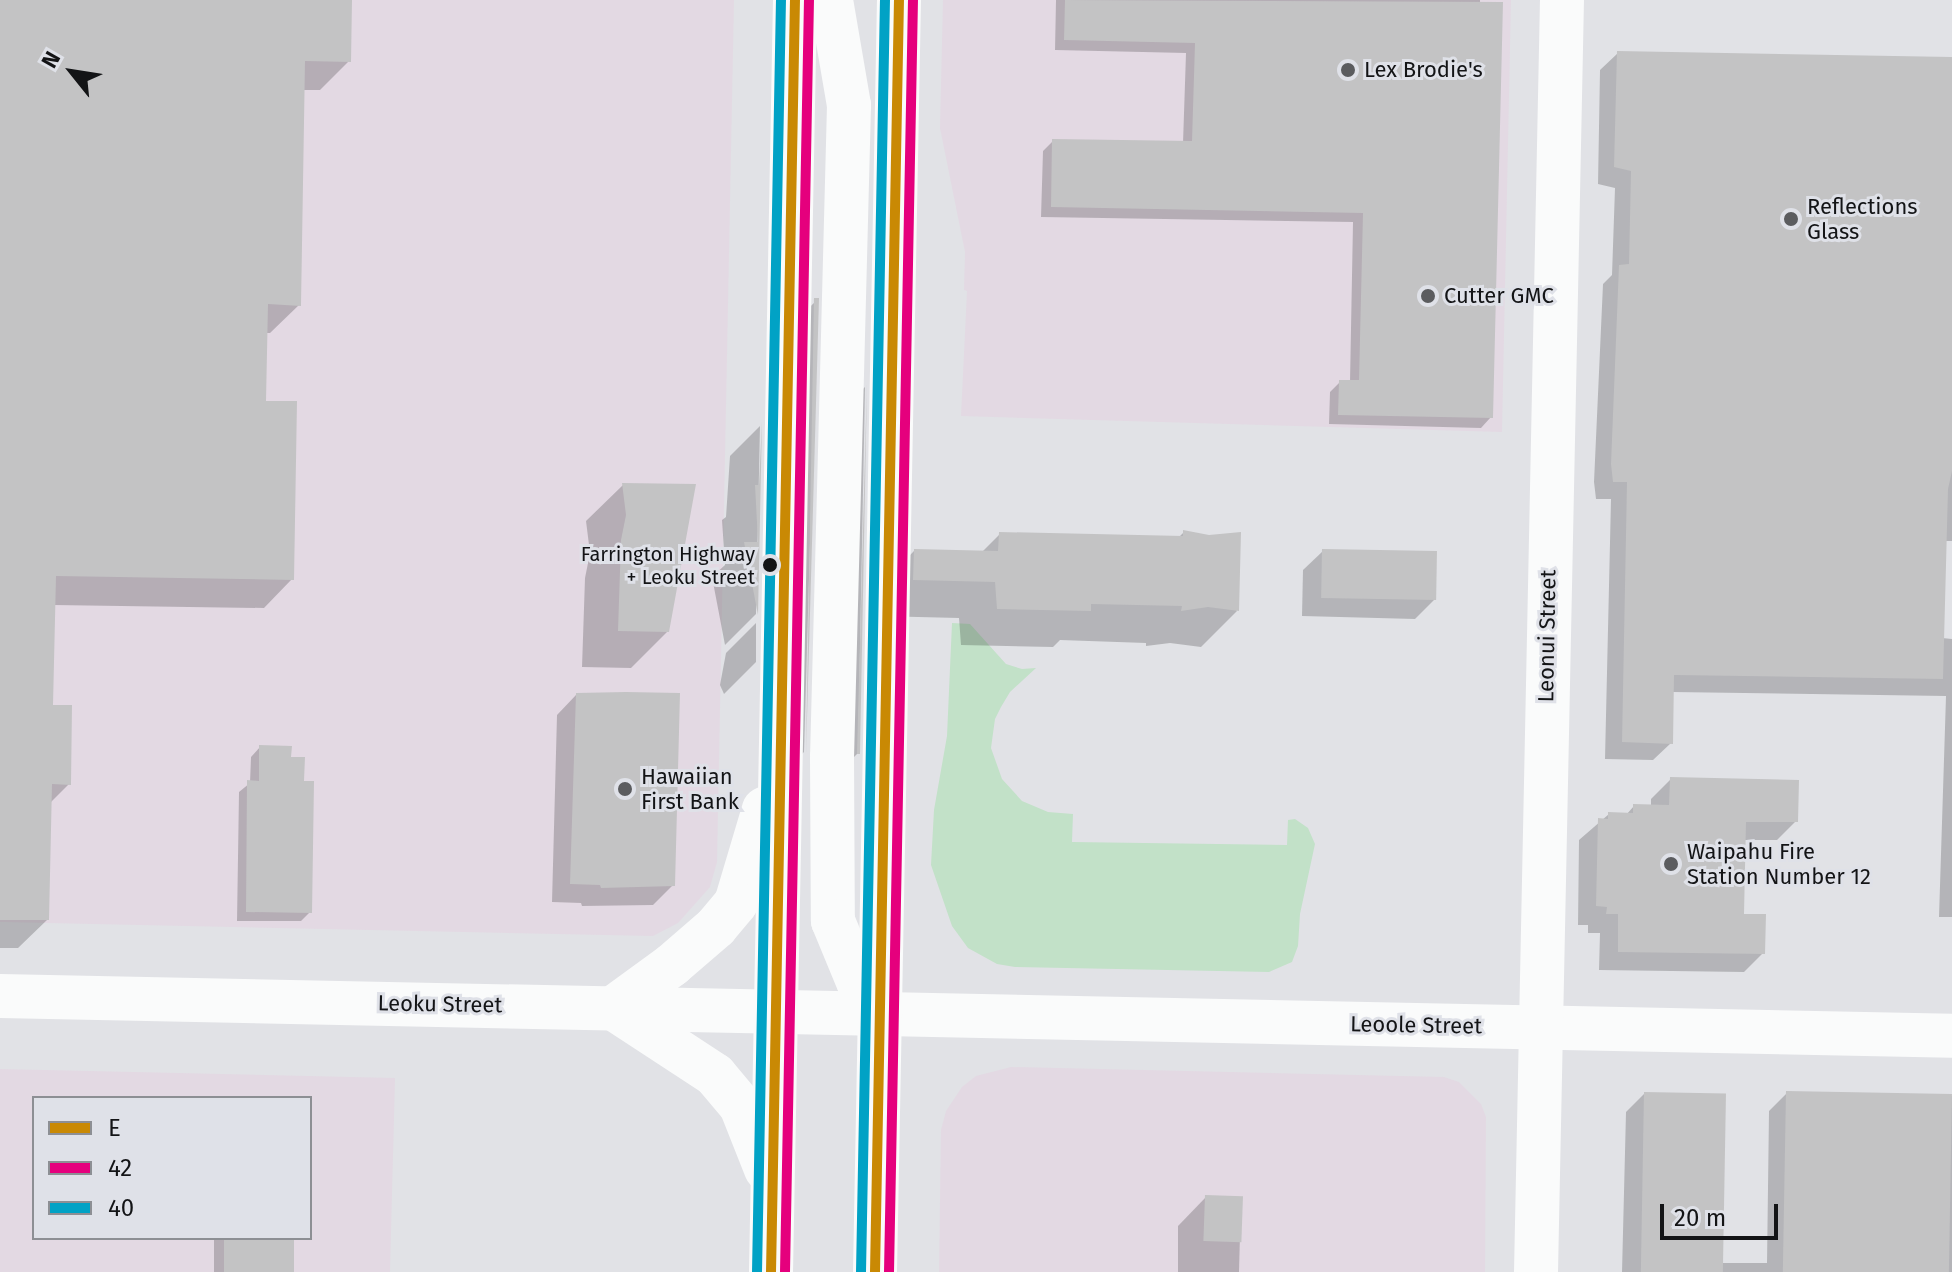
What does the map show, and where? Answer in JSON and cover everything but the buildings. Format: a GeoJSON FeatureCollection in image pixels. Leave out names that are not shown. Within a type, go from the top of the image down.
{"type":"FeatureCollection","features":[{"type":"Feature","properties":{"kind":"main road"},"geometry":{"type":"LineString","coordinates":[[771,1272],[795,0]]}},
{"type":"Feature","properties":{"kind":"main road"},"geometry":{"type":"LineString","coordinates":[[831,0],[849,105],[832,757],[833,921],[859,984],[880,1014]]}},
{"type":"Feature","properties":{"kind":"main road"},"geometry":{"type":"LineString","coordinates":[[875,1272],[899,0]]}},
{"type":"Feature","properties":{"kind":"main road","name":"Leonui Street"},"geometry":{"type":"LineString","coordinates":[[1536,1272],[1562,0]]}},
{"type":"Feature","properties":{"kind":"main road"},"geometry":{"type":"LineString","coordinates":[[773,1186],[741,1106],[715,1075],[613,1008],[672,965],[716,927],[736,903],[780,757]]}},
{"type":"Feature","properties":{"kind":"main road","name":"Leoku Street"},"geometry":{"type":"LineString","coordinates":[[0,996],[880,1014]]}},
{"type":"Feature","properties":{"kind":"main road","name":"Leoole Street"},"geometry":{"type":"LineString","coordinates":[[880,1014],[1952,1036]]}},
{"type":"Feature","properties":{"kind":"shaded area"},"geometry":{"type":"Polygon","coordinates":[[[0,0],[734,0],[717,862],[710,887],[678,923],[653,936],[0,922],[0,0]]]}},
{"type":"Feature","properties":{"kind":"shaded area"},"geometry":{"type":"Polygon","coordinates":[[[943,0],[1511,0],[1502,432],[961,416],[967,291],[964,290],[965,252],[940,128],[943,0]]]}},
{"type":"Feature","properties":{"kind":"shaded area"},"geometry":{"type":"Polygon","coordinates":[[[1011,1067],[1444,1077],[1459,1082],[1481,1104],[1486,1117],[1485,1272],[939,1272],[941,1130],[946,1111],[962,1087],[976,1076],[1011,1067]]]}},
{"type":"Feature","properties":{"kind":"shaded area"},"geometry":{"type":"Polygon","coordinates":[[[0,1069],[395,1078],[390,1272],[0,1272],[0,1069]]]}},
{"type":"Feature","properties":{"kind":"green space"},"geometry":{"type":"Polygon","coordinates":[[[952,623],[970,624],[1006,664],[1022,669],[1036,668],[1010,692],[1001,707],[995,719],[991,748],[1002,779],[1022,801],[1048,812],[1073,814],[1072,842],[1287,845],[1288,820],[1295,819],[1308,828],[1315,844],[1300,914],[1298,946],[1292,962],[1269,972],[1015,967],[997,964],[968,948],[952,926],[931,865],[934,810],[947,736],[952,623]]]}},
{"type":"Feature","properties":{"kind":"transit line","name":"40"},"geometry":{"type":"LineString","coordinates":[[757,1272],[781,0]]}},
{"type":"Feature","properties":{"kind":"transit line","name":"E"},"geometry":{"type":"LineString","coordinates":[[771,1272],[795,0]]}},
{"type":"Feature","properties":{"kind":"transit line","name":"42"},"geometry":{"type":"LineString","coordinates":[[785,1272],[809,0]]}},
{"type":"Feature","properties":{"kind":"transit line","name":"40"},"geometry":{"type":"LineString","coordinates":[[861,1272],[885,0]]}},
{"type":"Feature","properties":{"kind":"transit line","name":"E"},"geometry":{"type":"LineString","coordinates":[[875,1272],[899,0]]}},
{"type":"Feature","properties":{"kind":"transit line","name":"42"},"geometry":{"type":"LineString","coordinates":[[889,1272],[913,0]]}},
{"type":"Feature","properties":{"kind":"place","name":"Lex Brodie's"},"geometry":{"type":"Point","coordinates":[1348,70]}},
{"type":"Feature","properties":{"kind":"place","name":"Reflections Glass"},"geometry":{"type":"Point","coordinates":[1791,219]}},
{"type":"Feature","properties":{"kind":"place","name":"Cutter GMC"},"geometry":{"type":"Point","coordinates":[1428,296]}},
{"type":"Feature","properties":{"kind":"place","name":"Farrington Highway + Leoku Street"},"geometry":{"type":"Point","coordinates":[770,565]}},
{"type":"Feature","properties":{"kind":"place","name":"Hawaiian First Bank"},"geometry":{"type":"Point","coordinates":[625,789]}},
{"type":"Feature","properties":{"kind":"place","name":"Waipahu Fire Station Number 12"},"geometry":{"type":"Point","coordinates":[1671,864]}}]}
